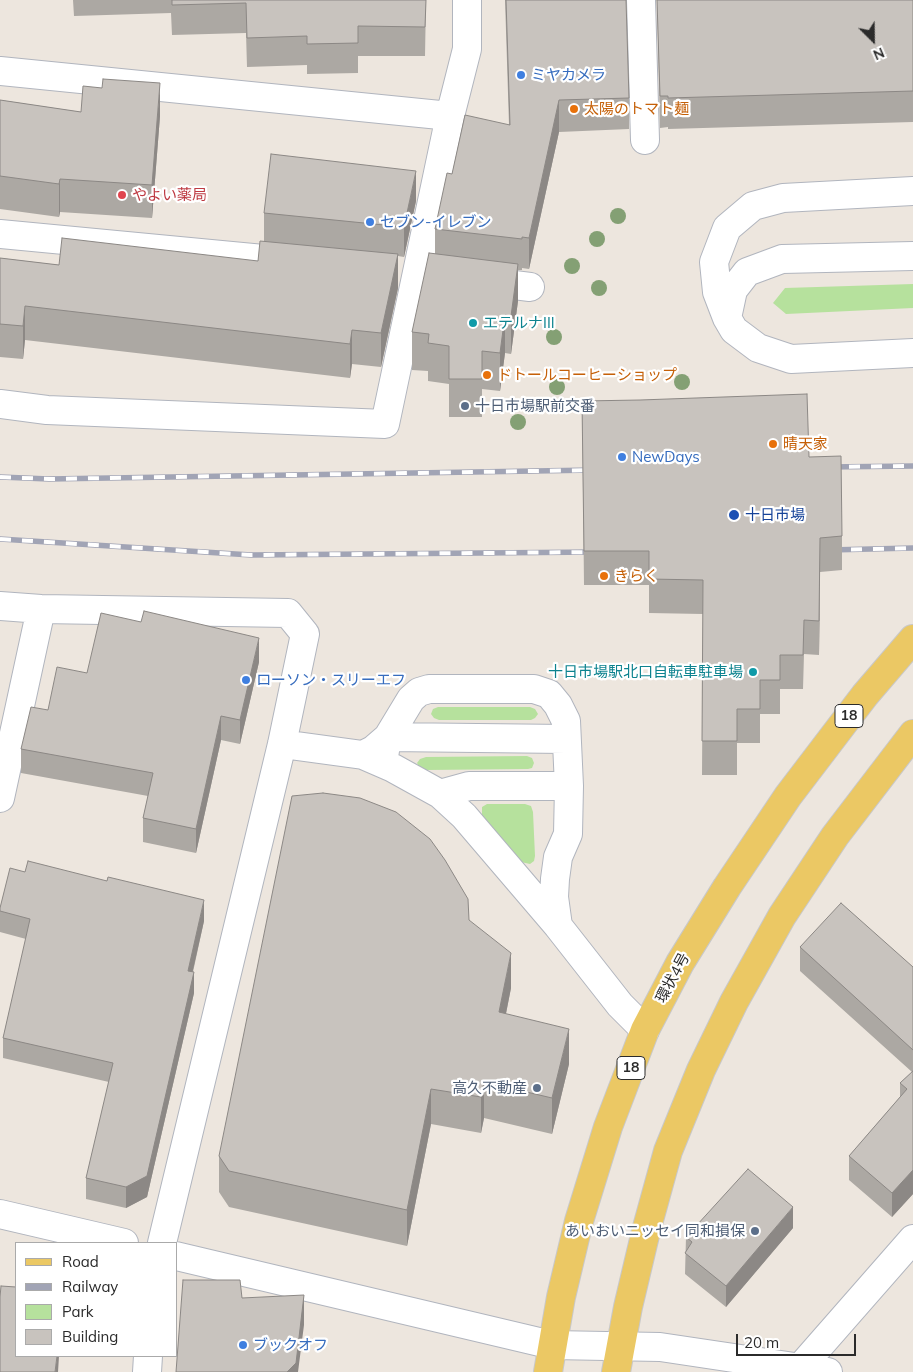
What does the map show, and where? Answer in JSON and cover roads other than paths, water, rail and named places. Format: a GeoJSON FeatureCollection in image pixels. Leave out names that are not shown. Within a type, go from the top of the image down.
{"type":"FeatureCollection","features":[{"type":"Feature","properties":{"kind":"main road","name":"環状4号"},"geometry":{"type":"LineString","coordinates":[[548,1372],[560,1298],[579,1221],[608,1128],[645,1030],[680,963],[727,887],[792,790],[864,695],[913,639]]}},
{"type":"Feature","properties":{"kind":"main road"},"geometry":{"type":"LineString","coordinates":[[616,1372],[620,1345],[646,1231],[668,1151],[705,1062],[734,1002],[782,916],[834,836],[913,734]]}},
{"type":"Feature","properties":{"kind":"street"},"geometry":{"type":"LineString","coordinates":[[0,404],[47,410],[385,424],[426,275],[450,116],[467,49],[466,0]]}},
{"type":"Feature","properties":{"kind":"street"},"geometry":{"type":"LineString","coordinates":[[641,0],[645,140]]}},
{"type":"Feature","properties":{"kind":"street"},"geometry":{"type":"LineString","coordinates":[[0,71],[450,116]]}},
{"type":"Feature","properties":{"kind":"street"},"geometry":{"type":"LineString","coordinates":[[913,191],[783,198],[753,206],[728,228],[714,262],[717,292],[727,318],[734,330],[758,348],[791,359],[913,352]]}},
{"type":"Feature","properties":{"kind":"street"},"geometry":{"type":"LineString","coordinates":[[0,234],[323,265]]}},
{"type":"Feature","properties":{"kind":"street"},"geometry":{"type":"LineString","coordinates":[[727,318],[733,290],[747,272],[782,259],[913,256]]}},
{"type":"Feature","properties":{"kind":"street"},"geometry":{"type":"LineString","coordinates":[[426,275],[530,287]]}},
{"type":"Feature","properties":{"kind":"street"},"geometry":{"type":"LineString","coordinates":[[0,606],[41,609],[288,613],[305,634],[282,744],[162,1242]]}},
{"type":"Feature","properties":{"kind":"street"},"geometry":{"type":"LineString","coordinates":[[0,798],[41,609]]}},
{"type":"Feature","properties":{"kind":"street"},"geometry":{"type":"LineString","coordinates":[[393,768],[385,755],[384,746],[411,699],[419,692],[429,689],[534,689],[549,694],[558,705],[566,720],[569,786],[568,834],[558,857],[555,879],[554,897],[558,926]]}},
{"type":"Feature","properties":{"kind":"street"},"geometry":{"type":"LineString","coordinates":[[364,755],[388,737],[566,739]]}},
{"type":"Feature","properties":{"kind":"street"},"geometry":{"type":"LineString","coordinates":[[282,744],[364,755],[393,768],[440,794],[464,816],[558,926],[620,1005],[645,1030]]}},
{"type":"Feature","properties":{"kind":"street"},"geometry":{"type":"LineString","coordinates":[[440,794],[469,786],[569,786]]}},
{"type":"Feature","properties":{"kind":"street"},"geometry":{"type":"LineString","coordinates":[[0,1214],[120,1242]]}},
{"type":"Feature","properties":{"kind":"street"},"geometry":{"type":"LineString","coordinates":[[800,1368],[913,1239]]}},
{"type":"Feature","properties":{"kind":"street"},"geometry":{"type":"LineString","coordinates":[[178,1256],[552,1345],[660,1347],[828,1372]]}},
{"type":"Feature","properties":{"kind":"street"},"geometry":{"type":"LineString","coordinates":[[147,1372],[148,1357]]}},
{"type":"Feature","properties":{"kind":"railway"},"geometry":{"type":"LineString","coordinates":[[827,467],[913,466]]}},
{"type":"Feature","properties":{"kind":"railway"},"geometry":{"type":"LineString","coordinates":[[0,477],[49,479],[595,470]]}},
{"type":"Feature","properties":{"kind":"railway"},"geometry":{"type":"LineString","coordinates":[[0,539],[251,555],[597,552]]}},
{"type":"Feature","properties":{"kind":"railway"},"geometry":{"type":"LineString","coordinates":[[829,550],[913,548]]}},
{"type":"Feature","properties":{"kind":"place","name":"ミヤカメラ"},"geometry":{"type":"Point","coordinates":[521,75]}},
{"type":"Feature","properties":{"kind":"place","name":"太陽のトマト麺"},"geometry":{"type":"Point","coordinates":[574,109]}},
{"type":"Feature","properties":{"kind":"place","name":"やよい薬局"},"geometry":{"type":"Point","coordinates":[122,195]}},
{"type":"Feature","properties":{"kind":"place","name":"セブン-イレブン"},"geometry":{"type":"Point","coordinates":[370,222]}},
{"type":"Feature","properties":{"kind":"place","name":"エテルナIII"},"geometry":{"type":"Point","coordinates":[473,323]}},
{"type":"Feature","properties":{"kind":"place","name":"ドトールコーヒーショップ"},"geometry":{"type":"Point","coordinates":[487,375]}},
{"type":"Feature","properties":{"kind":"place","name":"十日市場駅前交番"},"geometry":{"type":"Point","coordinates":[465,406]}},
{"type":"Feature","properties":{"kind":"place","name":"晴天家"},"geometry":{"type":"Point","coordinates":[773,444]}},
{"type":"Feature","properties":{"kind":"place","name":"NewDays"},"geometry":{"type":"Point","coordinates":[622,457]}},
{"type":"Feature","properties":{"kind":"place","name":"十日市場"},"geometry":{"type":"Point","coordinates":[734,515]}},
{"type":"Feature","properties":{"kind":"place","name":"きらく"},"geometry":{"type":"Point","coordinates":[604,576]}},
{"type":"Feature","properties":{"kind":"place","name":"十日市場駅北口自転車駐車場"},"geometry":{"type":"Point","coordinates":[753,672]}},
{"type":"Feature","properties":{"kind":"place","name":"ローソン・スリーエフ"},"geometry":{"type":"Point","coordinates":[246,680]}},
{"type":"Feature","properties":{"kind":"place","name":"高久不動産"},"geometry":{"type":"Point","coordinates":[537,1088]}},
{"type":"Feature","properties":{"kind":"place","name":"あいおいニッセイ同和損保"},"geometry":{"type":"Point","coordinates":[755,1231]}},
{"type":"Feature","properties":{"kind":"place","name":"ブックオフ"},"geometry":{"type":"Point","coordinates":[243,1345]}}]}
